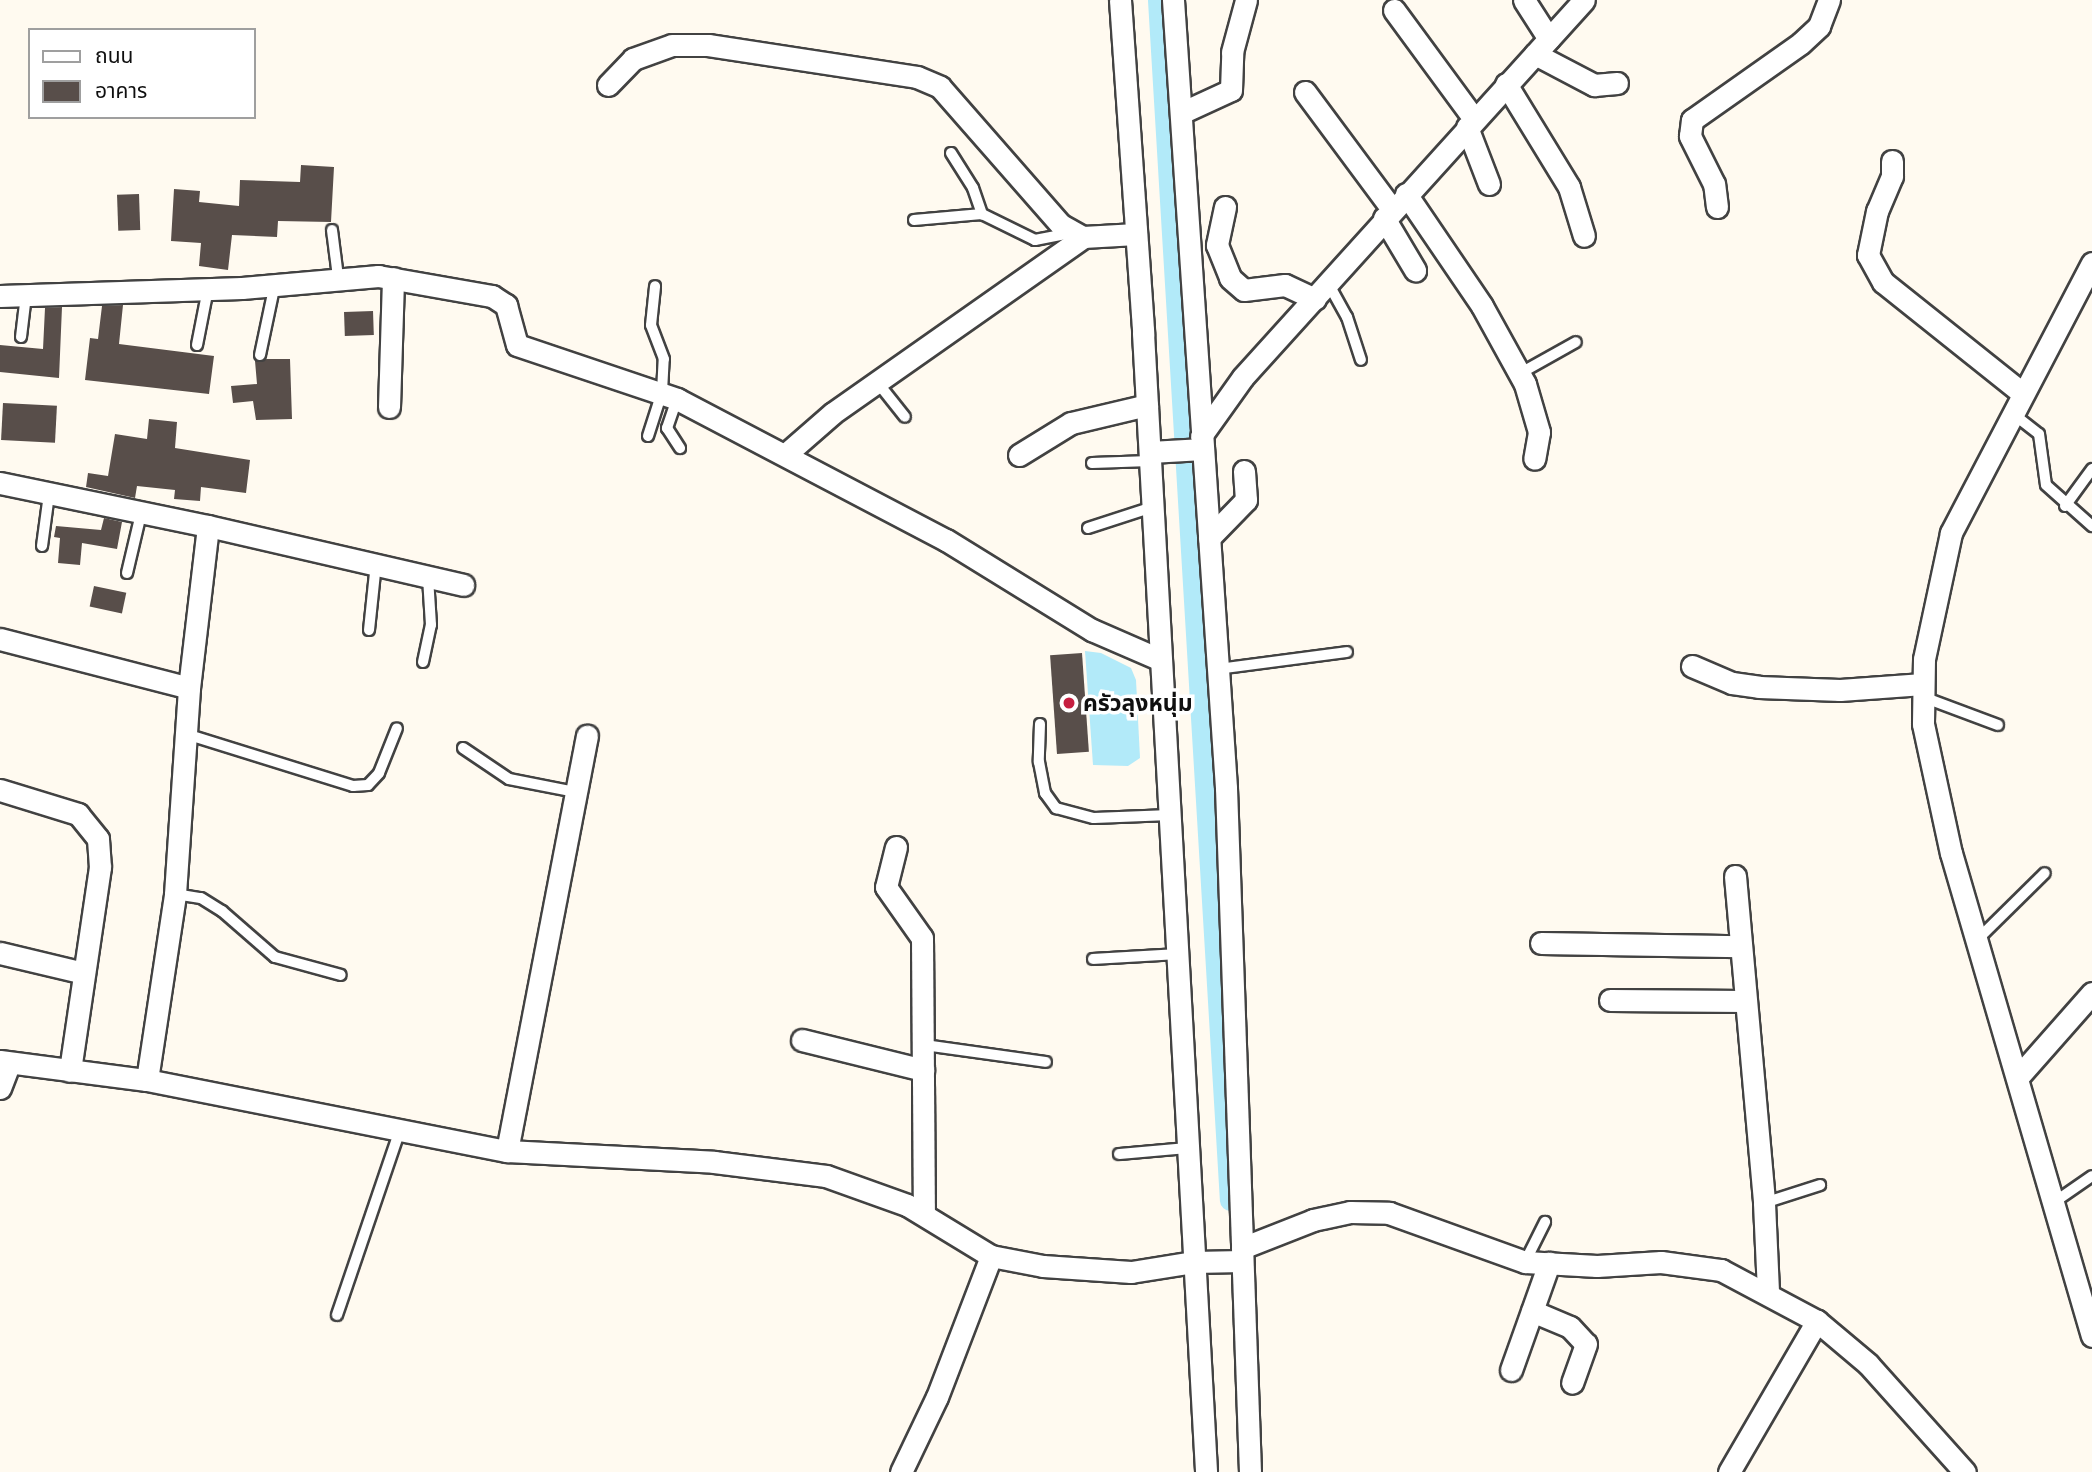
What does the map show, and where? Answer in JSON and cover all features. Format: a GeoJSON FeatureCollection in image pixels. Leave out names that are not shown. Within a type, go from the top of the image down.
{"type":"FeatureCollection","features":[{"type":"Feature","properties":{"kind":"street"},"geometry":{"type":"LineString","coordinates":[[1120,0],[1147,405],[1154,455],[1153,507],[1188,1148],[1199,1262],[1206,1472]]}},
{"type":"Feature","properties":{"kind":"street"},"geometry":{"type":"LineString","coordinates":[[1173,0],[1198,445],[1209,538],[1218,669],[1250,1472]]}},
{"type":"Feature","properties":{"kind":"street"},"geometry":{"type":"LineString","coordinates":[[1181,113],[1231,90],[1232,52],[1246,0]]}},
{"type":"Feature","properties":{"kind":"street"},"geometry":{"type":"LineString","coordinates":[[1524,0],[1542,46],[1585,82],[1617,83]]}},
{"type":"Feature","properties":{"kind":"street"},"geometry":{"type":"LineString","coordinates":[[1154,455],[1198,445],[1243,377],[1584,0]]}},
{"type":"Feature","properties":{"kind":"street"},"geometry":{"type":"LineString","coordinates":[[1717,207],[1714,184],[1690,136],[1692,120],[1801,43],[1819,26],[1829,0]]}},
{"type":"Feature","properties":{"kind":"street"},"geometry":{"type":"LineString","coordinates":[[1394,10],[1471,123],[1489,184]]}},
{"type":"Feature","properties":{"kind":"street"},"geometry":{"type":"LineString","coordinates":[[608,85],[633,58],[671,45],[708,45],[917,77],[940,87],[1051,217],[1078,234],[1136,234]]}},
{"type":"Feature","properties":{"kind":"street"},"geometry":{"type":"LineString","coordinates":[[1506,84],[1569,187],[1584,236]]}},
{"type":"Feature","properties":{"kind":"street"},"geometry":{"type":"LineString","coordinates":[[1305,92],[1394,207],[1482,306],[1519,374],[1539,432],[1534,459]]}},
{"type":"Feature","properties":{"kind":"street"},"geometry":{"type":"LineString","coordinates":[[1892,161],[1892,176],[1877,211],[1868,255],[1878,273],[1913,307],[2022,393]]}},
{"type":"Feature","properties":{"kind":"street"},"geometry":{"type":"LineString","coordinates":[[1225,207],[1217,245],[1230,278],[1244,290],[1285,285],[1321,291]]}},
{"type":"Feature","properties":{"kind":"street"},"geometry":{"type":"LineString","coordinates":[[1394,207],[1415,270]]}},
{"type":"Feature","properties":{"kind":"street"},"geometry":{"type":"LineString","coordinates":[[786,454],[832,413],[878,383],[1078,234]]}},
{"type":"Feature","properties":{"kind":"street"},"geometry":{"type":"LineString","coordinates":[[2092,263],[1951,533],[1936,592],[1923,691],[1923,724],[1945,827],[2018,1077],[2050,1205],[2089,1314],[2092,1336]]}},
{"type":"Feature","properties":{"kind":"street"},"geometry":{"type":"LineString","coordinates":[[0,296],[208,289],[338,277],[393,278],[492,296],[506,305],[517,345],[670,396],[786,454],[946,540],[1093,630],[1161,660]]}},
{"type":"Feature","properties":{"kind":"street"},"geometry":{"type":"LineString","coordinates":[[389,407],[393,278]]}},
{"type":"Feature","properties":{"kind":"street"},"geometry":{"type":"LineString","coordinates":[[1019,455],[1071,423],[1147,405]]}},
{"type":"Feature","properties":{"kind":"street"},"geometry":{"type":"LineString","coordinates":[[1209,538],[1246,500],[1244,471]]}},
{"type":"Feature","properties":{"kind":"street"},"geometry":{"type":"LineString","coordinates":[[0,482],[376,563],[464,585]]}},
{"type":"Feature","properties":{"kind":"street"},"geometry":{"type":"LineString","coordinates":[[147,1080],[175,894],[188,688],[208,526]]}},
{"type":"Feature","properties":{"kind":"street"},"geometry":{"type":"LineString","coordinates":[[0,639],[188,688]]}},
{"type":"Feature","properties":{"kind":"street"},"geometry":{"type":"LineString","coordinates":[[1692,666],[1732,683],[1759,687],[1923,691]]}},
{"type":"Feature","properties":{"kind":"street"},"geometry":{"type":"LineString","coordinates":[[507,1151],[587,736]]}},
{"type":"Feature","properties":{"kind":"street"},"geometry":{"type":"LineString","coordinates":[[0,790],[78,814],[99,839],[100,867],[70,1071]]}},
{"type":"Feature","properties":{"kind":"street"},"geometry":{"type":"LineString","coordinates":[[896,846],[886,887],[922,938],[924,1213]]}},
{"type":"Feature","properties":{"kind":"street"},"geometry":{"type":"LineString","coordinates":[[1735,876],[1765,1203],[1768,1292]]}},
{"type":"Feature","properties":{"kind":"street"},"geometry":{"type":"LineString","coordinates":[[1541,943],[1741,946]]}},
{"type":"Feature","properties":{"kind":"street"},"geometry":{"type":"LineString","coordinates":[[0,953],[84,973]]}},
{"type":"Feature","properties":{"kind":"street"},"geometry":{"type":"LineString","coordinates":[[2018,1077],[2092,993]]}},
{"type":"Feature","properties":{"kind":"street"},"geometry":{"type":"LineString","coordinates":[[1610,1000],[1745,1001]]}},
{"type":"Feature","properties":{"kind":"street"},"geometry":{"type":"LineString","coordinates":[[802,1040],[923,1070]]}},
{"type":"Feature","properties":{"kind":"street"},"geometry":{"type":"LineString","coordinates":[[0,1088],[5,1062],[147,1080],[507,1151],[714,1162],[826,1176],[924,1213],[990,1256],[1043,1266],[1131,1272],[1240,1257],[1313,1220],[1350,1212],[1389,1213],[1525,1262],[1661,1262],[1721,1270],[1768,1292],[1817,1321],[1868,1364],[1965,1472]]}},
{"type":"Feature","properties":{"kind":"street"},"geometry":{"type":"LineString","coordinates":[[901,1472],[937,1396],[990,1256]]}},
{"type":"Feature","properties":{"kind":"street"},"geometry":{"type":"LineString","coordinates":[[1511,1370],[1549,1264]]}},
{"type":"Feature","properties":{"kind":"street"},"geometry":{"type":"LineString","coordinates":[[1532,1311],[1570,1327],[1586,1344],[1572,1383]]}},
{"type":"Feature","properties":{"kind":"street"},"geometry":{"type":"LineString","coordinates":[[1729,1472],[1817,1321]]}},
{"type":"Feature","properties":{"kind":"lane"},"geometry":{"type":"LineString","coordinates":[[951,153],[973,188],[982,214]]}},
{"type":"Feature","properties":{"kind":"lane"},"geometry":{"type":"LineString","coordinates":[[914,220],[982,214],[1035,240],[1078,234]]}},
{"type":"Feature","properties":{"kind":"lane"},"geometry":{"type":"LineString","coordinates":[[332,230],[338,277]]}},
{"type":"Feature","properties":{"kind":"lane"},"geometry":{"type":"LineString","coordinates":[[260,355],[275,284]]}},
{"type":"Feature","properties":{"kind":"lane"},"geometry":{"type":"LineString","coordinates":[[655,286],[651,326],[664,359],[670,396],[667,428],[680,448]]}},
{"type":"Feature","properties":{"kind":"lane"},"geometry":{"type":"LineString","coordinates":[[197,345],[208,289]]}},
{"type":"Feature","properties":{"kind":"lane"},"geometry":{"type":"LineString","coordinates":[[1321,291],[1347,317],[1361,360]]}},
{"type":"Feature","properties":{"kind":"lane"},"geometry":{"type":"LineString","coordinates":[[21,337],[26,295]]}},
{"type":"Feature","properties":{"kind":"lane"},"geometry":{"type":"LineString","coordinates":[[1519,374],[1576,342]]}},
{"type":"Feature","properties":{"kind":"lane"},"geometry":{"type":"LineString","coordinates":[[878,383],[905,416]]}},
{"type":"Feature","properties":{"kind":"lane"},"geometry":{"type":"LineString","coordinates":[[648,436],[670,396]]}},
{"type":"Feature","properties":{"kind":"lane"},"geometry":{"type":"LineString","coordinates":[[2012,413],[2039,434],[2046,485],[2065,506],[2092,526]]}},
{"type":"Feature","properties":{"kind":"lane"},"geometry":{"type":"LineString","coordinates":[[1091,463],[1154,455]]}},
{"type":"Feature","properties":{"kind":"lane"},"geometry":{"type":"LineString","coordinates":[[2065,506],[2092,469]]}},
{"type":"Feature","properties":{"kind":"lane"},"geometry":{"type":"LineString","coordinates":[[42,546],[50,494]]}},
{"type":"Feature","properties":{"kind":"lane"},"geometry":{"type":"LineString","coordinates":[[1088,528],[1153,507]]}},
{"type":"Feature","properties":{"kind":"lane"},"geometry":{"type":"LineString","coordinates":[[127,573],[141,514]]}},
{"type":"Feature","properties":{"kind":"lane"},"geometry":{"type":"LineString","coordinates":[[369,630],[376,563]]}},
{"type":"Feature","properties":{"kind":"lane"},"geometry":{"type":"LineString","coordinates":[[423,662],[431,625],[428,577]]}},
{"type":"Feature","properties":{"kind":"lane"},"geometry":{"type":"LineString","coordinates":[[1218,669],[1347,652]]}},
{"type":"Feature","properties":{"kind":"lane"},"geometry":{"type":"LineString","coordinates":[[1923,691],[1998,725]]}},
{"type":"Feature","properties":{"kind":"lane"},"geometry":{"type":"LineString","coordinates":[[1040,724],[1043,783],[1056,808],[1094,818],[1170,815]]}},
{"type":"Feature","properties":{"kind":"lane"},"geometry":{"type":"LineString","coordinates":[[186,734],[353,786],[368,785],[379,773],[397,728]]}},
{"type":"Feature","properties":{"kind":"lane"},"geometry":{"type":"LineString","coordinates":[[463,748],[509,779],[575,792]]}},
{"type":"Feature","properties":{"kind":"lane"},"geometry":{"type":"LineString","coordinates":[[1977,940],[2045,873]]}},
{"type":"Feature","properties":{"kind":"lane"},"geometry":{"type":"LineString","coordinates":[[175,894],[201,898],[222,911],[275,957],[341,975]]}},
{"type":"Feature","properties":{"kind":"lane"},"geometry":{"type":"LineString","coordinates":[[1093,959],[1178,954]]}},
{"type":"Feature","properties":{"kind":"lane"},"geometry":{"type":"LineString","coordinates":[[923,1045],[1046,1062]]}},
{"type":"Feature","properties":{"kind":"lane"},"geometry":{"type":"LineString","coordinates":[[337,1315],[400,1130]]}},
{"type":"Feature","properties":{"kind":"lane"},"geometry":{"type":"LineString","coordinates":[[1119,1154],[1188,1148]]}},
{"type":"Feature","properties":{"kind":"lane"},"geometry":{"type":"LineString","coordinates":[[2050,1205],[2092,1175]]}},
{"type":"Feature","properties":{"kind":"lane"},"geometry":{"type":"LineString","coordinates":[[1765,1203],[1820,1185]]}},
{"type":"Feature","properties":{"kind":"lane"},"geometry":{"type":"LineString","coordinates":[[1525,1262],[1545,1222]]}},
{"type":"Feature","properties":{"kind":"water"},"geometry":{"type":"Polygon","coordinates":[[[1085,651],[1101,653],[1131,668],[1136,680],[1140,758],[1128,766],[1093,765],[1085,651]]]}},
{"type":"Feature","properties":{"kind":"building"},"geometry":{"type":"Polygon","coordinates":[[[301,165],[334,167],[331,222],[278,221],[277,237],[232,235],[228,270],[199,266],[201,243],[171,241],[174,189],[200,191],[199,202],[239,206],[240,180],[300,182],[301,165]]]}},
{"type":"Feature","properties":{"kind":"building"},"geometry":{"type":"Polygon","coordinates":[[[139,194],[140,230],[118,231],[117,195],[139,194]]]}},
{"type":"Feature","properties":{"kind":"building"},"geometry":{"type":"Polygon","coordinates":[[[123,305],[119,344],[214,356],[209,394],[85,380],[90,338],[98,339],[102,306],[123,305]]]}},
{"type":"Feature","properties":{"kind":"building"},"geometry":{"type":"Polygon","coordinates":[[[62,307],[59,378],[0,372],[0,345],[43,349],[45,308],[62,307]]]}},
{"type":"Feature","properties":{"kind":"building"},"geometry":{"type":"Polygon","coordinates":[[[373,311],[374,335],[345,336],[344,312],[373,311]]]}},
{"type":"Feature","properties":{"kind":"building"},"geometry":{"type":"Polygon","coordinates":[[[290,359],[292,419],[256,420],[253,401],[233,403],[231,386],[257,384],[255,361],[290,359]]]}},
{"type":"Feature","properties":{"kind":"building"},"geometry":{"type":"Polygon","coordinates":[[[3,403],[57,406],[55,443],[1,440],[3,403]]]}},
{"type":"Feature","properties":{"kind":"building"},"geometry":{"type":"Polygon","coordinates":[[[149,419],[177,422],[175,448],[250,460],[246,493],[201,487],[200,501],[174,499],[175,490],[137,486],[135,498],[86,487],[88,473],[108,476],[115,434],[147,439],[149,419]]]}},
{"type":"Feature","properties":{"kind":"building"},"geometry":{"type":"Polygon","coordinates":[[[104,518],[122,522],[117,549],[82,543],[80,565],[58,563],[60,538],[54,537],[56,526],[101,530],[104,518]]]}},
{"type":"Feature","properties":{"kind":"building"},"geometry":{"type":"Polygon","coordinates":[[[94,586],[126,593],[122,613],[90,607],[94,586]]]}},
{"type":"Feature","properties":{"kind":"building","name":"ครัวลุงหนุ่ม"},"geometry":{"type":"Polygon","coordinates":[[[1082,653],[1089,752],[1057,754],[1050,655],[1082,653]]]}},
{"type":"Feature","properties":{"kind":"waterway"},"geometry":{"type":"LineString","coordinates":[[1158,0],[1230,1200]]}},
{"type":"Feature","properties":{"kind":"place","name":"ครัวลุงหนุ่ม"},"geometry":{"type":"Point","coordinates":[1069,703]}}]}
